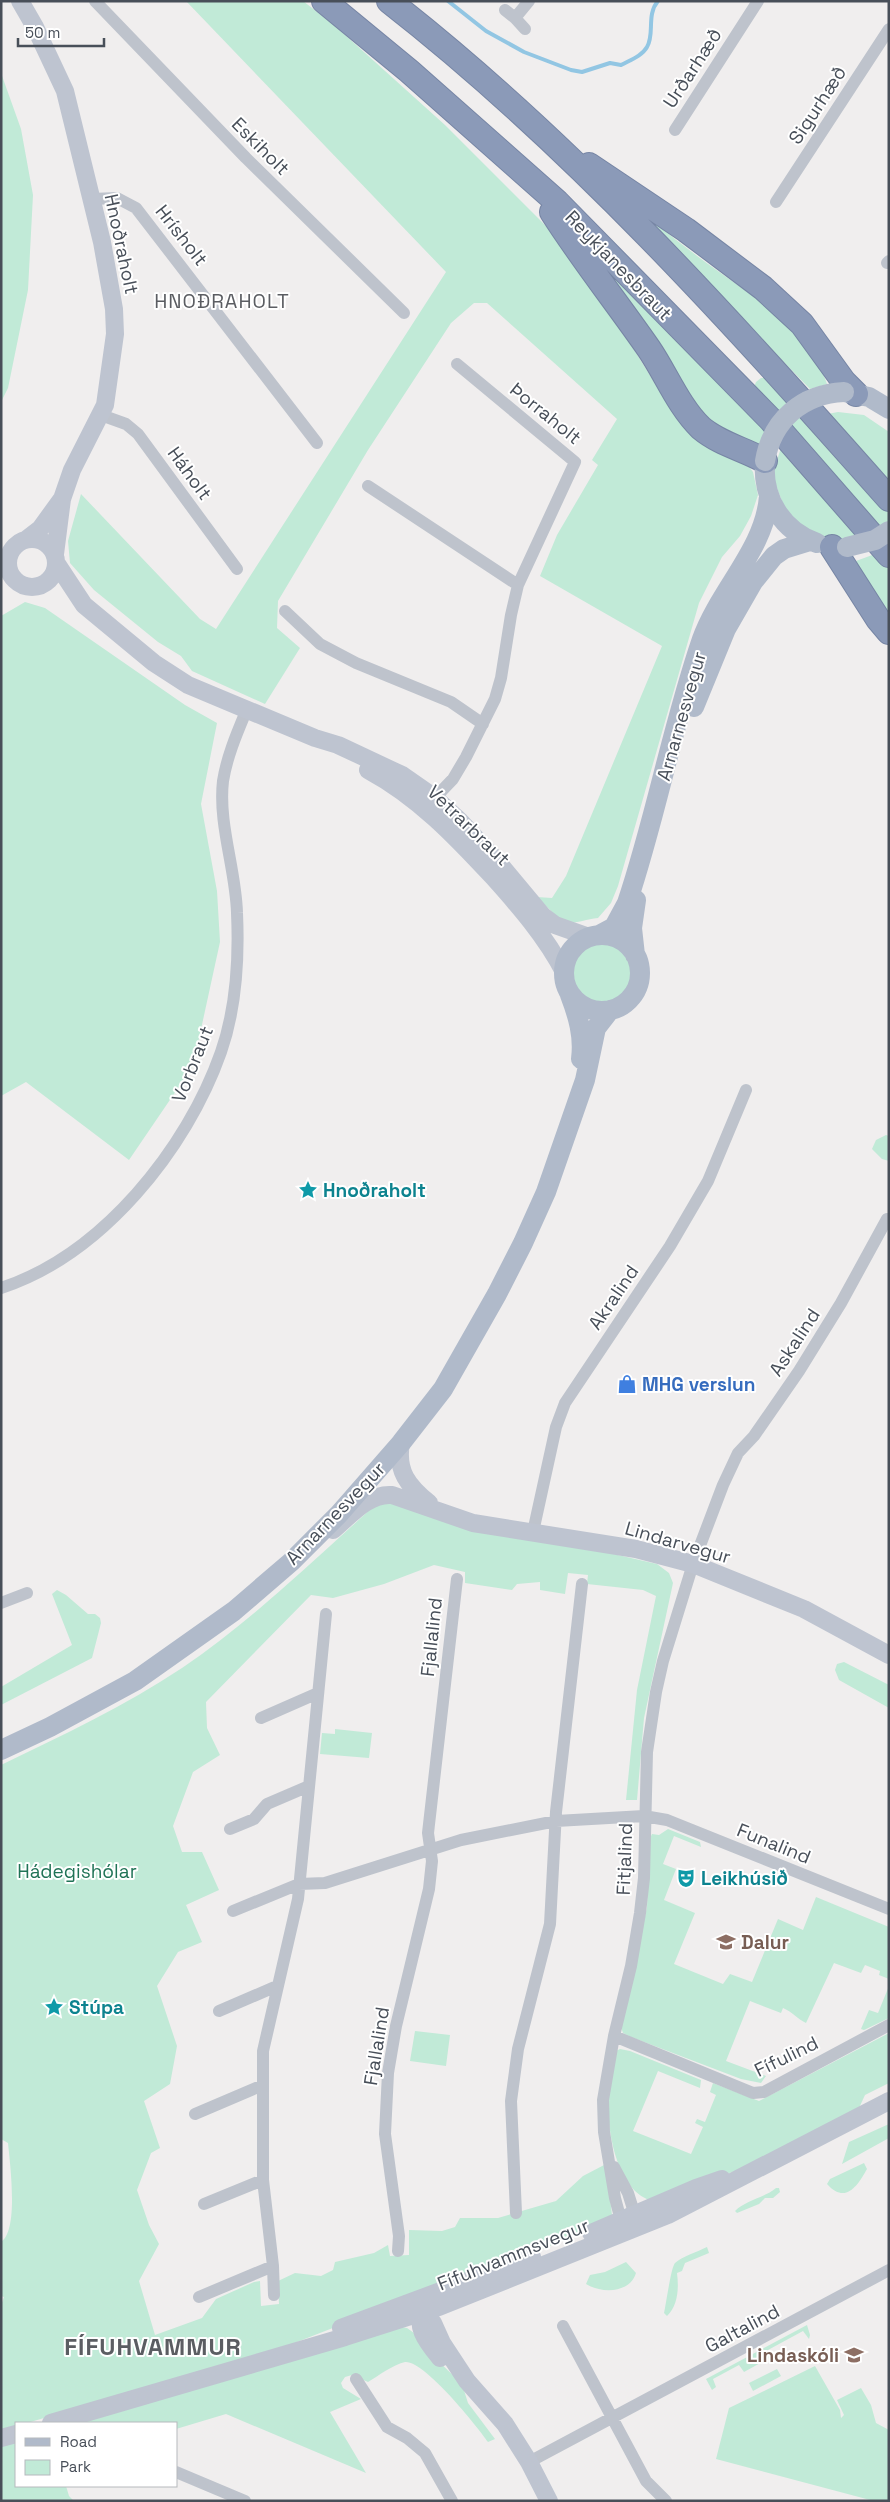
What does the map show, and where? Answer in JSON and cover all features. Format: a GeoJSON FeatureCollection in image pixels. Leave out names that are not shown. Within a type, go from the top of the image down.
{"type":"FeatureCollection","features":[{"type":"Feature","properties":{"kind":"highway","name":"Reykjanesbraut"},"geometry":{"type":"LineString","coordinates":[[324,1],[409,71],[557,202],[772,420],[889,554]]}},
{"type":"Feature","properties":{"kind":"highway","name":"Reykjanesbraut"},"geometry":{"type":"LineString","coordinates":[[389,1],[565,152],[724,314],[889,499]]}},
{"type":"Feature","properties":{"kind":"highway"},"geometry":{"type":"LineString","coordinates":[[565,152],[626,189],[763,288],[802,324],[836,372],[856,394]]}},
{"type":"Feature","properties":{"kind":"highway"},"geometry":{"type":"LineString","coordinates":[[531,179],[573,244],[650,350],[689,414],[714,437],[765,461]]}},
{"type":"Feature","properties":{"kind":"highway"},"geometry":{"type":"LineString","coordinates":[[830,545],[878,619],[889,632]]}},
{"type":"Feature","properties":{"kind":"main road","name":"Arnarnesvegur"},"geometry":{"type":"LineString","coordinates":[[594,936],[614,927],[627,904],[702,638],[726,590],[757,540],[767,511],[768,496],[765,461],[773,434],[791,411],[811,399],[856,394],[889,395]]}},
{"type":"Feature","properties":{"kind":"main road"},"geometry":{"type":"LineString","coordinates":[[856,394],[889,409]]}},
{"type":"Feature","properties":{"kind":"main road","name":"Arnarnesvegur"},"geometry":{"type":"LineString","coordinates":[[768,496],[785,522],[830,545]]}},
{"type":"Feature","properties":{"kind":"main road","name":"Arnarnesvegur"},"geometry":{"type":"LineString","coordinates":[[635,955],[632,928],[633,914],[674,762],[719,645],[736,612],[766,565],[784,549],[875,540],[889,531]]}},
{"type":"Feature","properties":{"kind":"main road"},"geometry":{"type":"LineString","coordinates":[[594,936],[620,940],[635,955],[639,969],[636,988],[624,1004],[610,1010],[587,1008],[570,994],[564,972],[569,953],[578,943],[594,936]]}},
{"type":"Feature","properties":{"kind":"main road","name":"Arnarnesvegur"},"geometry":{"type":"LineString","coordinates":[[570,994],[582,1037],[578,1096]]}},
{"type":"Feature","properties":{"kind":"main road","name":"Arnarnesvegur"},"geometry":{"type":"LineString","coordinates":[[1,1750],[50,1727],[135,1681],[234,1612],[291,1562],[339,1514],[401,1443],[443,1389],[497,1294],[546,1192],[585,1080],[596,1028],[610,1010]]}},
{"type":"Feature","properties":{"kind":"main road","name":"Arnarnesvegur"},"geometry":{"type":"LineString","coordinates":[[167,1657],[284,1557],[333,1509],[398,1434],[471,1339]]}},
{"type":"Feature","properties":{"kind":"street","name":"Eskiholt"},"geometry":{"type":"LineString","coordinates":[[95,1],[246,158],[404,313]]}},
{"type":"Feature","properties":{"kind":"street"},"geometry":{"type":"LineString","coordinates":[[515,18],[529,1]]}},
{"type":"Feature","properties":{"kind":"street","name":"Urðarhæð"},"geometry":{"type":"LineString","coordinates":[[674,130],[758,1]]}},
{"type":"Feature","properties":{"kind":"street","name":"Hnoðraholt"},"geometry":{"type":"LineString","coordinates":[[23,2],[65,91],[110,279],[115,334],[109,387],[101,415],[72,470],[62,499],[56,559]]}},
{"type":"Feature","properties":{"kind":"street"},"geometry":{"type":"LineString","coordinates":[[505,10],[525,29]]}},
{"type":"Feature","properties":{"kind":"street","name":"Sigurhæð"},"geometry":{"type":"LineString","coordinates":[[776,202],[889,29]]}},
{"type":"Feature","properties":{"kind":"street","name":"Hrísholt"},"geometry":{"type":"LineString","coordinates":[[92,199],[117,198],[136,208],[317,443]]}},
{"type":"Feature","properties":{"kind":"street","name":"Þorraholt"},"geometry":{"type":"LineString","coordinates":[[430,803],[453,779],[483,724],[502,678],[511,615],[518,585],[575,462],[457,364]]}},
{"type":"Feature","properties":{"kind":"street","name":"Háholt"},"geometry":{"type":"LineString","coordinates":[[101,415],[126,424],[138,434],[237,569]]}},
{"type":"Feature","properties":{"kind":"street"},"geometry":{"type":"LineString","coordinates":[[368,486],[518,585]]}},
{"type":"Feature","properties":{"kind":"street","name":"Hnoðraholt"},"geometry":{"type":"LineString","coordinates":[[27,540],[40,530],[62,499]]}},
{"type":"Feature","properties":{"kind":"street","name":"Vetrarbraut"},"geometry":{"type":"LineString","coordinates":[[84,605],[46,543],[34,539],[27,540],[20,542],[11,551],[8,568],[13,578],[22,585],[41,586],[84,605],[142,654],[176,678],[315,738],[338,745],[382,764],[479,841],[543,916],[556,925],[594,936]]}},
{"type":"Feature","properties":{"kind":"street"},"geometry":{"type":"LineString","coordinates":[[41,586],[52,578],[56,559]]}},
{"type":"Feature","properties":{"kind":"street"},"geometry":{"type":"LineString","coordinates":[[285,611],[320,644],[356,663],[451,702],[483,724]]}},
{"type":"Feature","properties":{"kind":"street","name":"Vorbraut"},"geometry":{"type":"LineString","coordinates":[[1,1288],[21,1282],[61,1260],[105,1225],[159,1169],[200,1102],[222,1050],[235,979],[237,912],[224,814],[223,783],[228,756],[247,709]]}},
{"type":"Feature","properties":{"kind":"street","name":"Vetrarbraut"},"geometry":{"type":"LineString","coordinates":[[430,803],[451,832],[522,911],[557,958],[564,972]]}},
{"type":"Feature","properties":{"kind":"street","name":"Akralind"},"geometry":{"type":"LineString","coordinates":[[533,1532],[556,1427],[565,1403],[670,1246],[694,1206],[718,1159],[746,1090]]}},
{"type":"Feature","properties":{"kind":"street","name":"Askalind"},"geometry":{"type":"LineString","coordinates":[[693,1564],[723,1485],[738,1453],[754,1436],[799,1371],[841,1303],[887,1219]]}},
{"type":"Feature","properties":{"kind":"street","name":"Lindarvegur"},"geometry":{"type":"LineString","coordinates":[[401,1443],[399,1459],[408,1484],[441,1513]]}},
{"type":"Feature","properties":{"kind":"street","name":"Lindarvegur"},"geometry":{"type":"LineString","coordinates":[[291,1562],[375,1497],[385,1494],[399,1496],[441,1513],[473,1523],[636,1549],[693,1564],[804,1609],[889,1655]]}},
{"type":"Feature","properties":{"kind":"street","name":"Fitjalind"},"geometry":{"type":"LineString","coordinates":[[629,2223],[628,2193],[609,2157],[602,2116],[604,2082],[631,1966],[640,1913],[644,1878],[647,1752],[656,1692],[672,1628],[693,1564]]}},
{"type":"Feature","properties":{"kind":"street","name":"Fjallalind"},"geometry":{"type":"LineString","coordinates":[[398,2251],[399,2236],[385,2134],[388,2073],[394,2033],[429,1889],[432,1861],[428,1833],[457,1579]]}},
{"type":"Feature","properties":{"kind":"street"},"geometry":{"type":"LineString","coordinates":[[516,2213],[511,2101],[518,2049],[550,1924],[556,1821],[582,1584]]}},
{"type":"Feature","properties":{"kind":"street"},"geometry":{"type":"LineString","coordinates":[[1,1603],[27,1593]]}},
{"type":"Feature","properties":{"kind":"street"},"geometry":{"type":"LineString","coordinates":[[274,2295],[273,2266],[264,2180],[263,2052],[277,1986],[295,1918],[326,1614]]}},
{"type":"Feature","properties":{"kind":"street"},"geometry":{"type":"LineString","coordinates":[[261,1718],[318,1693]]}},
{"type":"Feature","properties":{"kind":"street"},"geometry":{"type":"LineString","coordinates":[[230,1830],[254,1819],[267,1804],[309,1786]]}},
{"type":"Feature","properties":{"kind":"street"},"geometry":{"type":"LineString","coordinates":[[233,1911],[299,1884],[325,1883],[430,1848],[461,1840],[556,1821],[644,1816]]}},
{"type":"Feature","properties":{"kind":"street","name":"Funalind"},"geometry":{"type":"LineString","coordinates":[[644,1816],[666,1820],[889,1909]]}},
{"type":"Feature","properties":{"kind":"street"},"geometry":{"type":"LineString","coordinates":[[219,2011],[277,1986]]}},
{"type":"Feature","properties":{"kind":"street","name":"Fífulind"},"geometry":{"type":"LineString","coordinates":[[614,2036],[753,2092],[764,2092],[889,2024]]}},
{"type":"Feature","properties":{"kind":"street"},"geometry":{"type":"LineString","coordinates":[[195,2114],[263,2085]]}},
{"type":"Feature","properties":{"kind":"street","name":"Fífuhvammsvegur"},"geometry":{"type":"LineString","coordinates":[[54,2422],[421,2313],[629,2223],[696,2188],[755,2168],[889,2101]]}},
{"type":"Feature","properties":{"kind":"street"},"geometry":{"type":"LineString","coordinates":[[204,2204],[264,2180]]}},
{"type":"Feature","properties":{"kind":"street","name":"Fífuhvammsvegur"},"geometry":{"type":"LineString","coordinates":[[278,2355],[398,2305],[568,2243],[629,2223]]}},
{"type":"Feature","properties":{"kind":"street"},"geometry":{"type":"LineString","coordinates":[[199,2297],[273,2266]]}},
{"type":"Feature","properties":{"kind":"street","name":"Galtalind"},"geometry":{"type":"LineString","coordinates":[[529,2462],[889,2270]]}},
{"type":"Feature","properties":{"kind":"street"},"geometry":{"type":"LineString","coordinates":[[421,2313],[427,2304],[436,2298],[477,2282],[493,2271]]}},
{"type":"Feature","properties":{"kind":"street"},"geometry":{"type":"LineString","coordinates":[[398,2305],[409,2306],[433,2323],[442,2342],[467,2381],[505,2424],[529,2462],[549,2501]]}},
{"type":"Feature","properties":{"kind":"street"},"geometry":{"type":"LineString","coordinates":[[563,2326],[646,2480],[666,2501]]}},
{"type":"Feature","properties":{"kind":"street"},"geometry":{"type":"LineString","coordinates":[[356,2379],[386,2427],[407,2438],[426,2453],[452,2501]]}},
{"type":"Feature","properties":{"kind":"street"},"geometry":{"type":"LineString","coordinates":[[1,2438],[15,2434]]}},
{"type":"Feature","properties":{"kind":"street"},"geometry":{"type":"LineString","coordinates":[[178,2473],[244,2501]]}},
{"type":"Feature","properties":{"kind":"green space"},"geometry":{"type":"Polygon","coordinates":[[[186,1],[303,1],[334,25],[445,125],[557,237],[602,298],[664,398],[747,464],[753,472],[758,495],[751,516],[740,536],[722,557],[699,603],[618,886],[611,903],[598,918],[563,923],[537,897],[552,898],[566,876],[662,646],[540,576],[557,535],[598,465],[592,460],[617,419],[487,303],[474,303],[451,323],[368,450],[278,601],[277,628],[300,648],[265,704],[192,671],[181,656],[158,642],[94,590],[70,563],[68,541],[81,494],[200,619],[216,629],[446,272],[186,1]]]}},
{"type":"Feature","properties":{"kind":"green space"},"geometry":{"type":"Polygon","coordinates":[[[1,73],[21,129],[33,195],[28,290],[8,388],[1,402],[1,73]]]}},
{"type":"Feature","properties":{"kind":"green space"},"geometry":{"type":"Polygon","coordinates":[[[615,189],[684,246],[778,315],[807,346],[819,364],[827,384],[810,389],[615,189]]]}},
{"type":"Feature","properties":{"kind":"green space"},"geometry":{"type":"Polygon","coordinates":[[[579,230],[771,423],[761,448],[734,441],[700,414],[579,230]]]}},
{"type":"Feature","properties":{"kind":"green space"},"geometry":{"type":"Polygon","coordinates":[[[761,378],[767,378],[889,510],[889,543],[754,387],[761,378]]]}},
{"type":"Feature","properties":{"kind":"green space"},"geometry":{"type":"Polygon","coordinates":[[[838,412],[864,415],[889,432],[889,486],[822,415],[838,412]]]}},
{"type":"Feature","properties":{"kind":"green space"},"geometry":{"type":"Polygon","coordinates":[[[782,445],[866,537],[838,544],[790,522],[772,475],[782,445]]]}},
{"type":"Feature","properties":{"kind":"green space"},"geometry":{"type":"Polygon","coordinates":[[[883,551],[889,559],[889,623],[861,578],[856,561],[883,551]]]}},
{"type":"Feature","properties":{"kind":"green space"},"geometry":{"type":"Polygon","coordinates":[[[25,602],[45,608],[185,705],[217,723],[201,804],[217,891],[220,942],[193,1066],[129,1160],[26,1082],[1,1096],[1,616],[25,602]]]}},
{"type":"Feature","properties":{"kind":"green space"},"geometry":{"type":"Polygon","coordinates":[[[596,943],[608,943],[619,948],[627,956],[632,967],[630,985],[619,998],[608,1003],[596,1003],[585,998],[577,990],[572,979],[572,967],[577,956],[585,948],[596,943]]]}},
{"type":"Feature","properties":{"kind":"green space"},"geometry":{"type":"Polygon","coordinates":[[[886,1135],[889,1136],[889,1161],[882,1159],[872,1149],[876,1140],[886,1135]]]}},
{"type":"Feature","properties":{"kind":"green space","name":"Hádegishólar"},"geometry":{"type":"Polygon","coordinates":[[[387,1502],[657,1564],[669,1573],[673,1583],[644,1718],[637,1800],[626,1800],[637,1690],[656,1596],[643,1590],[587,1584],[588,1575],[568,1573],[565,1594],[540,1590],[540,1582],[517,1584],[512,1590],[465,1583],[465,1572],[434,1565],[384,1584],[333,1598],[311,1595],[206,1702],[207,1728],[220,1755],[193,1772],[173,1826],[182,1852],[202,1852],[219,1890],[186,1905],[202,1942],[178,1952],[157,1986],[177,2046],[170,2084],[144,2101],[160,2148],[151,2153],[137,2190],[149,2225],[159,2244],[139,2281],[155,2335],[202,2318],[216,2299],[254,2282],[260,2281],[261,2306],[279,2304],[278,2281],[295,2273],[321,2276],[333,2270],[335,2262],[374,2253],[388,2245],[390,2256],[409,2255],[409,2230],[442,2231],[455,2227],[460,2218],[498,2218],[556,2201],[583,2176],[606,2164],[612,2215],[601,2224],[512,2262],[425,2292],[279,2349],[30,2422],[15,2422],[15,2427],[1,2431],[1,2305],[4,2297],[1,2296],[1,2242],[7,2235],[10,2225],[12,2196],[8,2143],[1,2139],[1,1765],[116,1707],[160,1682],[208,1650],[257,1611],[374,1506],[387,1502]]]}},
{"type":"Feature","properties":{"kind":"green space"},"geometry":{"type":"Polygon","coordinates":[[[57,1590],[66,1595],[88,1614],[95,1614],[100,1618],[101,1623],[92,1658],[1,1705],[1,1687],[72,1645],[52,1594],[57,1590]]]}},
{"type":"Feature","properties":{"kind":"green space"},"geometry":{"type":"Polygon","coordinates":[[[844,1662],[889,1685],[889,1708],[839,1680],[835,1670],[837,1664],[844,1662]]]}},
{"type":"Feature","properties":{"kind":"green space"},"geometry":{"type":"Polygon","coordinates":[[[335,1729],[372,1733],[369,1758],[320,1754],[322,1733],[335,1734],[335,1729]]]}},
{"type":"Feature","properties":{"kind":"green space"},"geometry":{"type":"Polygon","coordinates":[[[668,1829],[700,1842],[701,1847],[674,1836],[663,1864],[676,1869],[664,1900],[695,1913],[674,1964],[723,1984],[730,1974],[752,1982],[778,1919],[803,1930],[816,1897],[889,1927],[889,1979],[879,1975],[880,1971],[865,1965],[861,1973],[834,1963],[806,2023],[783,2008],[781,2013],[750,2001],[726,2061],[766,2076],[761,2083],[741,2079],[623,2033],[621,2027],[647,1907],[650,1838],[652,1834],[659,1835],[668,1829]]]}},
{"type":"Feature","properties":{"kind":"green space"},"geometry":{"type":"Polygon","coordinates":[[[889,1986],[889,2018],[864,2030],[861,2029],[869,2010],[878,2013],[889,1986]]]}},
{"type":"Feature","properties":{"kind":"green space"},"geometry":{"type":"Polygon","coordinates":[[[415,2031],[450,2035],[446,2066],[410,2061],[415,2031]]]}},
{"type":"Feature","properties":{"kind":"green space"},"geometry":{"type":"Polygon","coordinates":[[[889,2033],[889,2083],[865,2095],[859,2108],[741,2169],[650,2200],[638,2193],[628,2182],[620,2168],[611,2136],[608,2103],[609,2080],[616,2051],[620,2049],[630,2051],[701,2080],[700,2088],[658,2071],[633,2131],[691,2154],[703,2127],[695,2123],[697,2119],[705,2122],[716,2095],[710,2092],[713,2083],[759,2101],[889,2033]]]}},
{"type":"Feature","properties":{"kind":"green space"},"geometry":{"type":"Polygon","coordinates":[[[889,2124],[889,2138],[842,2164],[849,2142],[889,2124]]]}},
{"type":"Feature","properties":{"kind":"green space"},"geometry":{"type":"Polygon","coordinates":[[[864,2163],[867,2169],[860,2181],[846,2193],[840,2193],[827,2184],[830,2179],[864,2163]]]}},
{"type":"Feature","properties":{"kind":"green space"},"geometry":{"type":"Polygon","coordinates":[[[779,2188],[780,2192],[773,2198],[765,2198],[759,2204],[737,2213],[735,2211],[745,2204],[779,2188]]]}},
{"type":"Feature","properties":{"kind":"green space"},"geometry":{"type":"Polygon","coordinates":[[[707,2247],[709,2253],[685,2263],[682,2271],[677,2273],[676,2302],[667,2316],[664,2313],[673,2266],[686,2256],[707,2247]]]}},
{"type":"Feature","properties":{"kind":"green space"},"geometry":{"type":"Polygon","coordinates":[[[626,2262],[636,2273],[628,2285],[615,2290],[607,2290],[586,2284],[590,2275],[605,2272],[626,2262]]]}},
{"type":"Feature","properties":{"kind":"green space"},"geometry":{"type":"Polygon","coordinates":[[[807,2325],[810,2335],[809,2339],[803,2331],[768,2350],[771,2357],[744,2372],[739,2365],[713,2379],[716,2387],[712,2390],[706,2379],[807,2325]]]}},
{"type":"Feature","properties":{"kind":"green space"},"geometry":{"type":"Polygon","coordinates":[[[396,2326],[407,2328],[414,2333],[432,2355],[462,2384],[468,2403],[495,2439],[488,2442],[462,2409],[437,2382],[414,2364],[405,2362],[368,2382],[352,2375],[345,2377],[341,2383],[343,2388],[361,2399],[330,2412],[366,2473],[226,2414],[178,2428],[178,2422],[78,2422],[396,2326]]]}},
{"type":"Feature","properties":{"kind":"green space"},"geometry":{"type":"Polygon","coordinates":[[[815,2366],[840,2410],[841,2418],[844,2415],[837,2400],[861,2388],[871,2405],[876,2423],[889,2430],[889,2501],[874,2501],[716,2459],[729,2408],[815,2366]]]}},
{"type":"Feature","properties":{"kind":"green space"},"geometry":{"type":"Polygon","coordinates":[[[777,2369],[781,2376],[753,2391],[749,2383],[777,2369]]]}},
{"type":"Feature","properties":{"kind":"green space"},"geometry":{"type":"Polygon","coordinates":[[[15,2441],[15,2487],[66,2487],[69,2496],[74,2501],[1,2501],[1,2446],[15,2441]]]}},
{"type":"Feature","properties":{"kind":"waterway"},"geometry":{"type":"LineString","coordinates":[[448,1],[486,31],[524,52],[571,70],[582,72],[610,63],[621,65],[642,53],[649,42],[652,12],[658,1]]}},
{"type":"Feature","properties":{"kind":"place","name":"Hnoðraholt"},"geometry":{"type":"Point","coordinates":[308,1190]}},
{"type":"Feature","properties":{"kind":"place","name":"MHG verslun"},"geometry":{"type":"Point","coordinates":[627,1384]}},
{"type":"Feature","properties":{"kind":"place","name":"Leikhúsið"},"geometry":{"type":"Point","coordinates":[686,1878]}},
{"type":"Feature","properties":{"kind":"place","name":"Dalur"},"geometry":{"type":"Point","coordinates":[726,1942]}},
{"type":"Feature","properties":{"kind":"place","name":"Stúpa"},"geometry":{"type":"Point","coordinates":[54,2007]}},
{"type":"Feature","properties":{"kind":"place","name":"Lindaskóli"},"geometry":{"type":"Point","coordinates":[854,2355]}},
{"type":"Feature","properties":{"kind":"district","name":"HNOÐRAHOLT"},"geometry":{"type":"Point","coordinates":[222,301]}},
{"type":"Feature","properties":{"kind":"district","name":"FÍFUHVAMMUR"},"geometry":{"type":"Point","coordinates":[153,2347]}}]}
